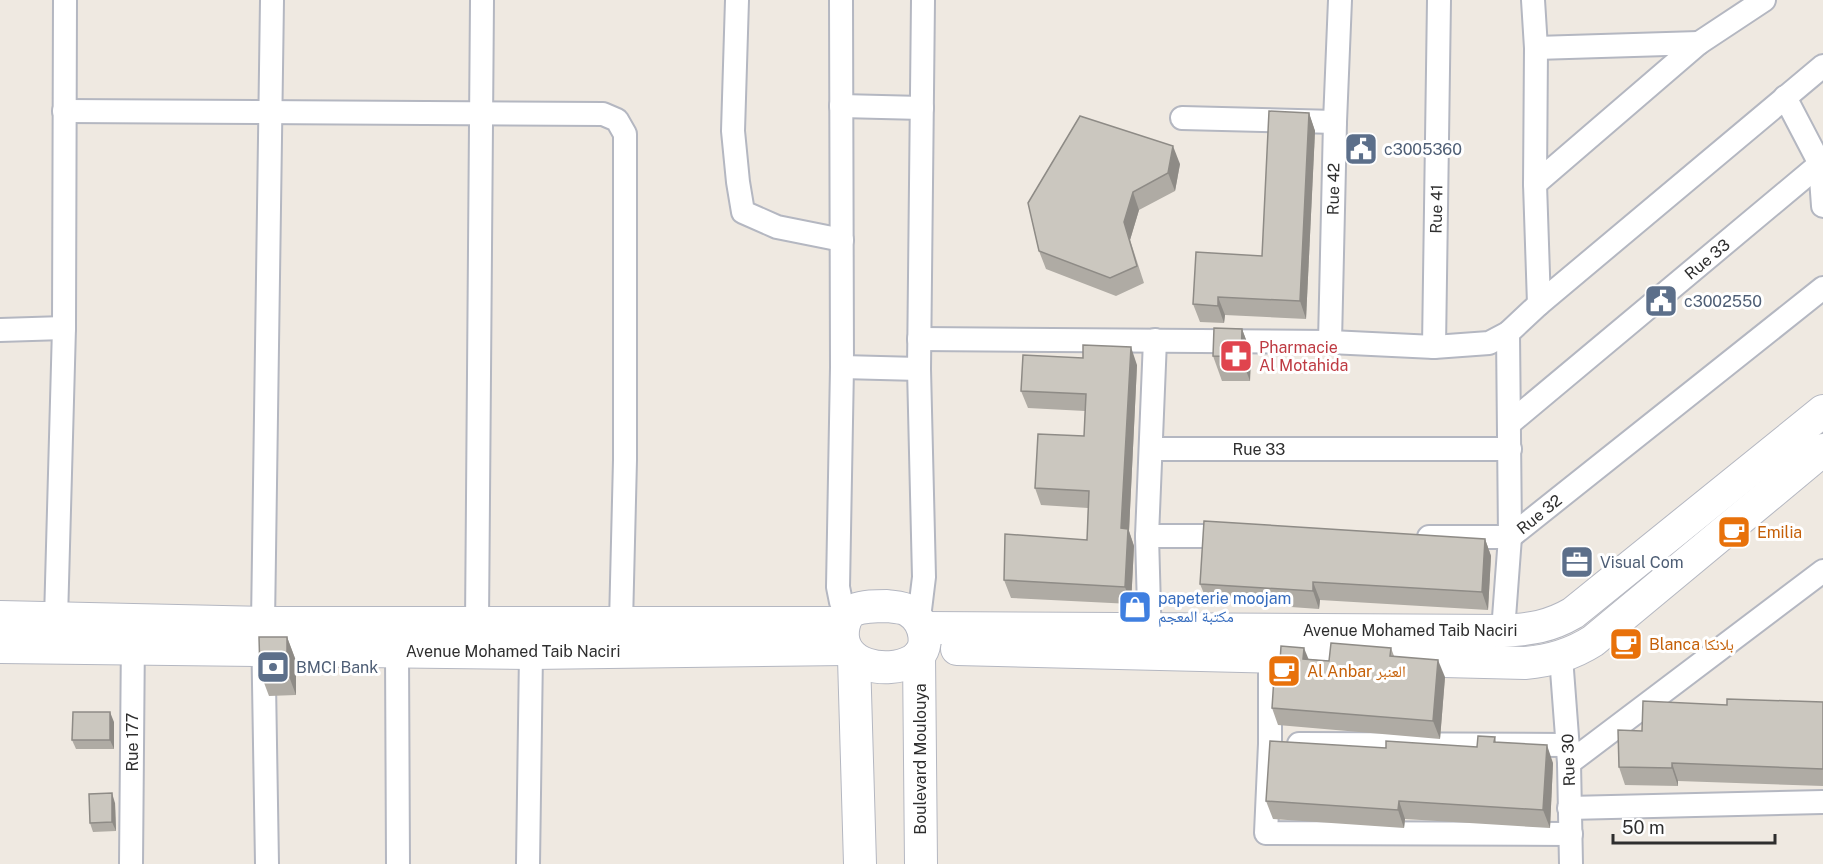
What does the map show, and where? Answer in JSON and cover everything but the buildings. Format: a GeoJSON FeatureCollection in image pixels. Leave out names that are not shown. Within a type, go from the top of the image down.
{"type":"FeatureCollection","features":[{"type":"Feature","properties":{"kind":"street"},"geometry":{"type":"LineString","coordinates":[[56,619],[64,328],[65,0]]}},
{"type":"Feature","properties":{"kind":"street"},"geometry":{"type":"LineString","coordinates":[[267,864],[263,636],[272,0]]}},
{"type":"Feature","properties":{"kind":"street"},"geometry":{"type":"LineString","coordinates":[[477,623],[482,0]]}},
{"type":"Feature","properties":{"kind":"street"},"geometry":{"type":"LineString","coordinates":[[737,0],[733,131],[743,212],[777,227],[842,240]]}},
{"type":"Feature","properties":{"kind":"street"},"geometry":{"type":"LineString","coordinates":[[841,0],[843,367],[838,587],[848,637],[860,864]]}},
{"type":"Feature","properties":{"kind":"street"},"geometry":{"type":"LineString","coordinates":[[921,637],[906,609],[886,606],[855,610],[848,637],[866,665],[884,668],[904,665],[916,660],[921,637],[924,578],[919,339],[923,0]]}},
{"type":"Feature","properties":{"kind":"street","name":"Rue 42"},"geometry":{"type":"LineString","coordinates":[[1330,342],[1340,0]]}},
{"type":"Feature","properties":{"kind":"street","name":"Rue 41"},"geometry":{"type":"LineString","coordinates":[[1434,347],[1439,0]]}},
{"type":"Feature","properties":{"kind":"street"},"geometry":{"type":"LineString","coordinates":[[1533,0],[1536,48],[1535,184],[1539,304]]}},
{"type":"Feature","properties":{"kind":"street"},"geometry":{"type":"LineString","coordinates":[[1535,184],[1699,43],[1764,0]]}},
{"type":"Feature","properties":{"kind":"street"},"geometry":{"type":"LineString","coordinates":[[1536,48],[1699,43]]}},
{"type":"Feature","properties":{"kind":"street"},"geometry":{"type":"LineString","coordinates":[[919,339],[1330,342],[1434,347],[1489,343],[1508,333],[1539,304],[1823,66]]}},
{"type":"Feature","properties":{"kind":"street"},"geometry":{"type":"LineString","coordinates":[[1785,97],[1820,164],[1823,206]]}},
{"type":"Feature","properties":{"kind":"street"},"geometry":{"type":"LineString","coordinates":[[841,106],[922,108]]}},
{"type":"Feature","properties":{"kind":"street"},"geometry":{"type":"LineString","coordinates":[[64,111],[603,114],[617,120],[625,134],[625,460],[621,623]]}},
{"type":"Feature","properties":{"kind":"street"},"geometry":{"type":"LineString","coordinates":[[1182,118],[1335,122]]}},
{"type":"Feature","properties":{"kind":"street","name":"Rue 33"},"geometry":{"type":"LineString","coordinates":[[1510,423],[1820,164]]}},
{"type":"Feature","properties":{"kind":"street","name":"Rue 32"},"geometry":{"type":"LineString","coordinates":[[1405,537],[1510,537],[1823,288]]}},
{"type":"Feature","properties":{"kind":"street"},"geometry":{"type":"LineString","coordinates":[[0,330],[64,328]]}},
{"type":"Feature","properties":{"kind":"street"},"geometry":{"type":"LineString","coordinates":[[1503,631],[1510,537],[1508,333]]}},
{"type":"Feature","properties":{"kind":"street"},"geometry":{"type":"LineString","coordinates":[[1150,642],[1147,536],[1155,340]]}},
{"type":"Feature","properties":{"kind":"street"},"geometry":{"type":"LineString","coordinates":[[843,367],[919,369]]}},
{"type":"Feature","properties":{"kind":"street","name":"Avenue Mohamed Taib Naciri"},"geometry":{"type":"LineString","coordinates":[[921,637],[1150,642],[1503,631],[1536,628],[1557,622],[1573,613],[1823,411]]}},
{"type":"Feature","properties":{"kind":"street","name":"Rue 33"},"geometry":{"type":"LineString","coordinates":[[1151,449],[1510,449]]}},
{"type":"Feature","properties":{"kind":"street","name":"Avenue Mohamed Taib Naciri"},"geometry":{"type":"LineString","coordinates":[[1150,642],[1270,657],[1525,663],[1561,657],[1576,652],[1593,641],[1823,450]]}},
{"type":"Feature","properties":{"kind":"street"},"geometry":{"type":"LineString","coordinates":[[1147,536],[1253,536]]}},
{"type":"Feature","properties":{"kind":"street"},"geometry":{"type":"LineString","coordinates":[[1270,744],[1568,754],[1643,705],[1823,571]]}},
{"type":"Feature","properties":{"kind":"street","name":"Avenue Mohamed Taib Naciri"},"geometry":{"type":"LineString","coordinates":[[0,617],[56,619],[133,634]]}},
{"type":"Feature","properties":{"kind":"street","name":"Avenue Mohamed Taib Naciri"},"geometry":{"type":"LineString","coordinates":[[0,647],[133,634],[263,636],[477,623],[621,623],[848,637]]}},
{"type":"Feature","properties":{"kind":"street","name":"Rue 177"},"geometry":{"type":"LineString","coordinates":[[131,864],[133,634]]}},
{"type":"Feature","properties":{"kind":"street","name":"Avenue Mohamed Taib Naciri"},"geometry":{"type":"LineString","coordinates":[[263,636],[397,651],[531,653],[848,637]]}},
{"type":"Feature","properties":{"kind":"street","name":"Boulevard Moulouya"},"geometry":{"type":"LineString","coordinates":[[921,637],[921,864]]}},
{"type":"Feature","properties":{"kind":"street"},"geometry":{"type":"LineString","coordinates":[[397,651],[398,864]]}},
{"type":"Feature","properties":{"kind":"street"},"geometry":{"type":"LineString","coordinates":[[528,864],[531,653]]}},
{"type":"Feature","properties":{"kind":"street"},"geometry":{"type":"LineString","coordinates":[[1270,657],[1270,744],[1266,833],[1571,834]]}},
{"type":"Feature","properties":{"kind":"street","name":"Rue 30"},"geometry":{"type":"LineString","coordinates":[[1561,657],[1568,754],[1571,864]]}},
{"type":"Feature","properties":{"kind":"street"},"geometry":{"type":"LineString","coordinates":[[1643,705],[1679,705]]}},
{"type":"Feature","properties":{"kind":"street"},"geometry":{"type":"LineString","coordinates":[[1569,808],[1823,802]]}},
{"type":"Feature","properties":{"kind":"place","name":"c3005360"},"geometry":{"type":"Point","coordinates":[1361,149]}},
{"type":"Feature","properties":{"kind":"place","name":"c3002550"},"geometry":{"type":"Point","coordinates":[1661,301]}},
{"type":"Feature","properties":{"kind":"place","name":"Pharmacie Al Motahida"},"geometry":{"type":"Point","coordinates":[1236,356]}},
{"type":"Feature","properties":{"kind":"place","name":"Emilia"},"geometry":{"type":"Point","coordinates":[1734,532]}},
{"type":"Feature","properties":{"kind":"place","name":"Visual Com"},"geometry":{"type":"Point","coordinates":[1577,562]}},
{"type":"Feature","properties":{"kind":"place","name":"papeterie moojam مكتبة المعجم"},"geometry":{"type":"Point","coordinates":[1135,607]}},
{"type":"Feature","properties":{"kind":"place","name":"Blanca بلانكا"},"geometry":{"type":"Point","coordinates":[1626,644]}},
{"type":"Feature","properties":{"kind":"place","name":"BMCI Bank"},"geometry":{"type":"Point","coordinates":[273,667]}},
{"type":"Feature","properties":{"kind":"place","name":"Al Anbar العنبر"},"geometry":{"type":"Point","coordinates":[1284,671]}}]}
